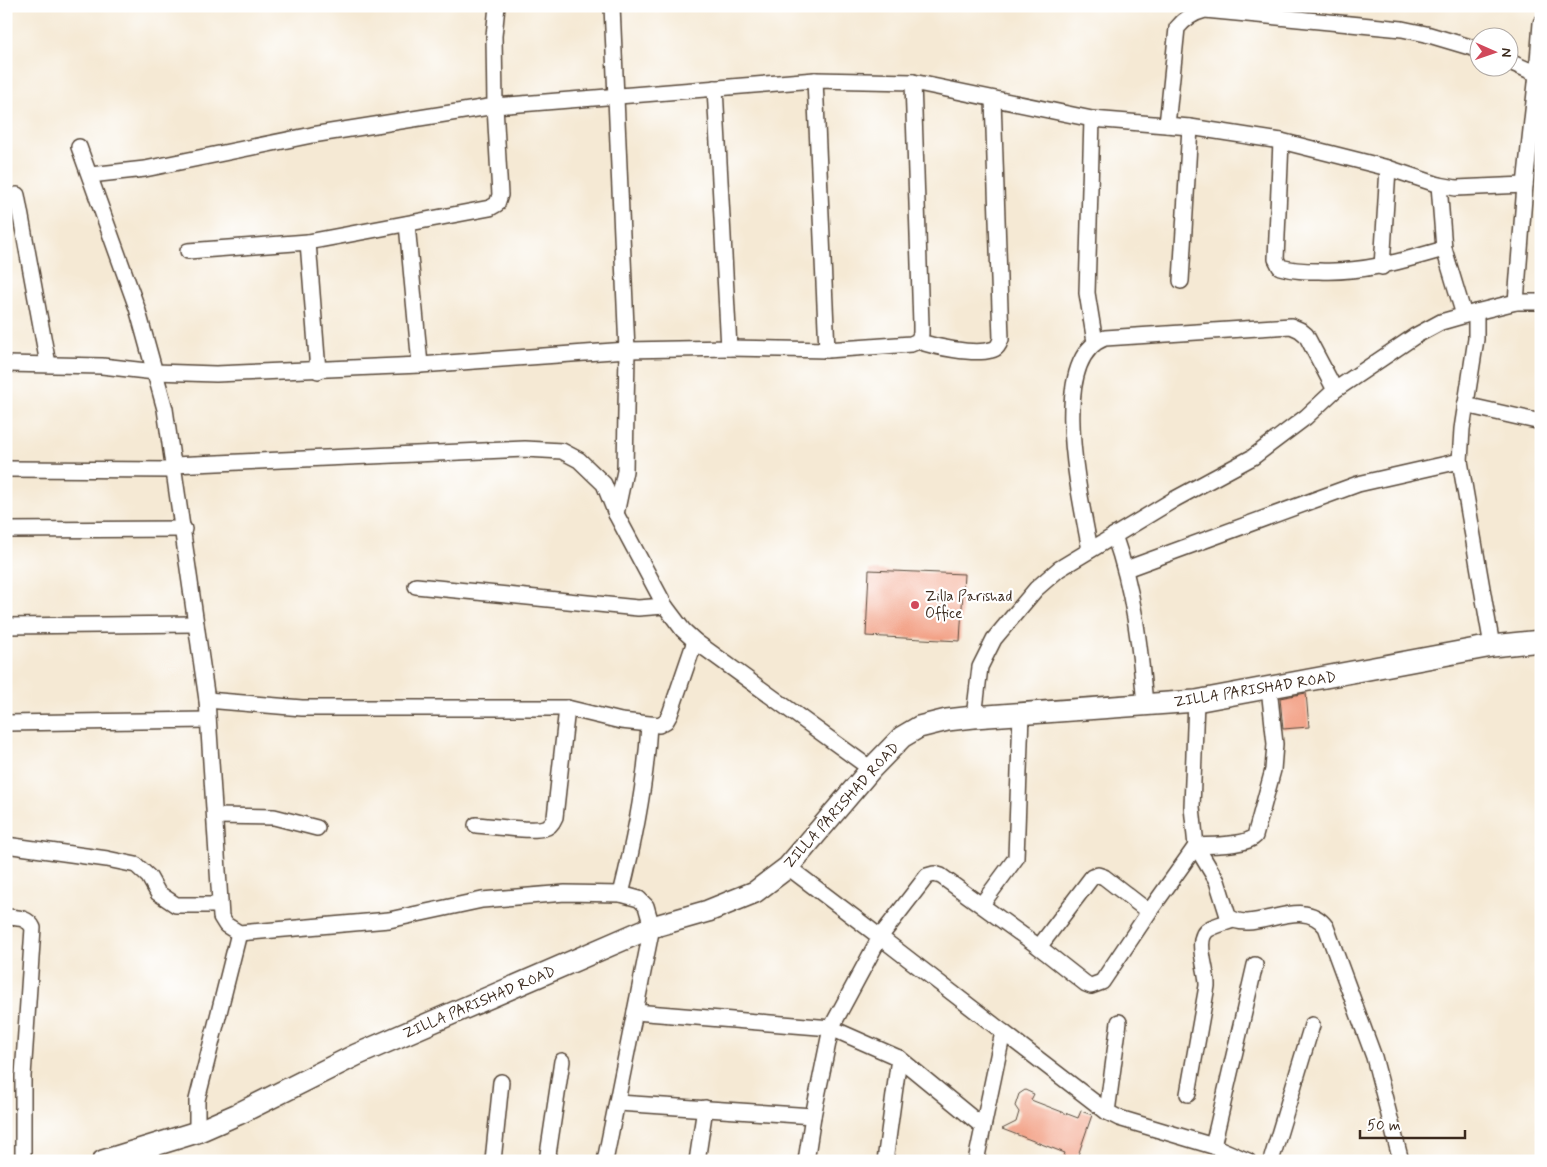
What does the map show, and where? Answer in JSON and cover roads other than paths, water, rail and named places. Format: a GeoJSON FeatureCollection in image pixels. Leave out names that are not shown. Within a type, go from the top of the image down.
{"type":"FeatureCollection","features":[{"type":"Feature","properties":{"kind":"main road","name":"ZILLA PARISHAD ROAD"},"geometry":{"type":"LineString","coordinates":[[103,1161],[197,1132],[238,1114],[356,1055],[652,928],[708,911],[755,892],[788,867],[871,769],[902,737],[918,727],[947,720],[974,717],[1196,702],[1492,646],[1541,641]]}},
{"type":"Feature","properties":{"kind":"street"},"geometry":{"type":"LineString","coordinates":[[188,252],[308,242],[490,208],[497,204],[500,195],[495,106],[494,36],[497,6]]}},
{"type":"Feature","properties":{"kind":"street"},"geometry":{"type":"LineString","coordinates":[[612,6],[627,350],[625,471],[616,514]]}},
{"type":"Feature","properties":{"kind":"street"},"geometry":{"type":"LineString","coordinates":[[1167,125],[1177,28],[1184,19],[1200,11],[1402,29],[1470,47]]}},
{"type":"Feature","properties":{"kind":"street"},"geometry":{"type":"LineString","coordinates":[[1516,302],[1525,185],[1539,74],[1541,23]]}},
{"type":"Feature","properties":{"kind":"street"},"geometry":{"type":"LineString","coordinates":[[1520,66],[1539,74]]}},
{"type":"Feature","properties":{"kind":"street"},"geometry":{"type":"LineString","coordinates":[[90,175],[145,169],[312,134],[495,106],[815,80],[912,82],[1092,119],[1190,127],[1281,141],[1388,168],[1438,185],[1475,188],[1525,185]]}},
{"type":"Feature","properties":{"kind":"street"},"geometry":{"type":"LineString","coordinates":[[815,80],[827,350]]}},
{"type":"Feature","properties":{"kind":"street"},"geometry":{"type":"LineString","coordinates":[[912,82],[921,325],[918,341]]}},
{"type":"Feature","properties":{"kind":"street"},"geometry":{"type":"LineString","coordinates":[[715,88],[729,348]]}},
{"type":"Feature","properties":{"kind":"street"},"geometry":{"type":"LineString","coordinates":[[6,364],[102,366],[155,372],[216,374],[318,371],[627,350],[729,348],[827,350],[911,344],[918,341],[937,347],[982,351],[992,350],[998,346],[1001,339],[993,99]]}},
{"type":"Feature","properties":{"kind":"street"},"geometry":{"type":"LineString","coordinates":[[1092,119],[1087,293],[1095,342]]}},
{"type":"Feature","properties":{"kind":"street"},"geometry":{"type":"LineString","coordinates":[[1181,280],[1190,127]]}},
{"type":"Feature","properties":{"kind":"street"},"geometry":{"type":"LineString","coordinates":[[1281,141],[1276,259],[1280,267],[1297,270],[1348,272],[1382,267],[1444,249]]}},
{"type":"Feature","properties":{"kind":"street"},"geometry":{"type":"LineString","coordinates":[[79,147],[137,308],[165,410],[184,529],[207,700],[220,917],[226,925],[239,933],[388,920],[482,900],[565,893],[621,894],[639,899],[646,906],[652,928],[605,1161]]}},
{"type":"Feature","properties":{"kind":"street"},"geometry":{"type":"LineString","coordinates":[[1382,267],[1388,168]]}},
{"type":"Feature","properties":{"kind":"street"},"geometry":{"type":"LineString","coordinates":[[1438,185],[1444,249],[1470,313],[1476,339],[1460,461],[1492,646]]}},
{"type":"Feature","properties":{"kind":"street"},"geometry":{"type":"LineString","coordinates":[[18,195],[48,364]]}},
{"type":"Feature","properties":{"kind":"street"},"geometry":{"type":"LineString","coordinates":[[406,224],[420,365]]}},
{"type":"Feature","properties":{"kind":"street"},"geometry":{"type":"LineString","coordinates":[[308,242],[318,371]]}},
{"type":"Feature","properties":{"kind":"street"},"geometry":{"type":"LineString","coordinates":[[974,717],[980,667],[994,639],[1036,589],[1060,569],[1114,535],[1253,457],[1299,423],[1335,390],[1415,336],[1442,322],[1470,313],[1516,302],[1541,302]]}},
{"type":"Feature","properties":{"kind":"street"},"geometry":{"type":"LineString","coordinates":[[1090,550],[1074,456],[1071,402],[1074,381],[1085,355],[1095,342],[1105,338],[1291,326],[1306,335],[1335,390]]}},
{"type":"Feature","properties":{"kind":"street"},"geometry":{"type":"LineString","coordinates":[[1466,405],[1541,422]]}},
{"type":"Feature","properties":{"kind":"street"},"geometry":{"type":"LineString","coordinates":[[6,469],[174,469],[525,449],[562,452],[579,460],[604,484],[606,494],[665,606],[682,630],[694,641],[871,769]]}},
{"type":"Feature","properties":{"kind":"street"},"geometry":{"type":"LineString","coordinates":[[1126,569],[1358,484],[1460,461]]}},
{"type":"Feature","properties":{"kind":"street"},"geometry":{"type":"LineString","coordinates":[[6,530],[184,529]]}},
{"type":"Feature","properties":{"kind":"street"},"geometry":{"type":"LineString","coordinates":[[1114,535],[1126,569],[1135,607],[1145,705]]}},
{"type":"Feature","properties":{"kind":"street"},"geometry":{"type":"LineString","coordinates":[[416,586],[638,608],[665,606]]}},
{"type":"Feature","properties":{"kind":"street"},"geometry":{"type":"LineString","coordinates":[[6,626],[196,624]]}},
{"type":"Feature","properties":{"kind":"street"},"geometry":{"type":"LineString","coordinates":[[207,700],[302,708],[567,708],[648,725],[659,725],[666,721],[670,714],[694,641]]}},
{"type":"Feature","properties":{"kind":"street"},"geometry":{"type":"LineString","coordinates":[[806,1161],[831,1028],[880,937],[927,876],[934,874],[941,876],[982,904],[1086,984],[1098,985],[1102,982],[1196,846],[1251,841],[1255,836],[1273,770],[1275,744],[1268,688]]}},
{"type":"Feature","properties":{"kind":"street"},"geometry":{"type":"LineString","coordinates":[[1196,702],[1192,807],[1196,846],[1217,881],[1228,916],[1233,920],[1239,922],[1306,914],[1320,919],[1326,927],[1374,1057],[1401,1161]]}},
{"type":"Feature","properties":{"kind":"street"},"geometry":{"type":"LineString","coordinates":[[476,825],[532,829],[544,828],[552,824],[555,817],[567,708]]}},
{"type":"Feature","properties":{"kind":"street"},"geometry":{"type":"LineString","coordinates":[[982,904],[1016,858],[1021,714]]}},
{"type":"Feature","properties":{"kind":"street"},"geometry":{"type":"LineString","coordinates":[[6,723],[208,720]]}},
{"type":"Feature","properties":{"kind":"street"},"geometry":{"type":"LineString","coordinates":[[621,894],[635,838],[642,794],[648,725]]}},
{"type":"Feature","properties":{"kind":"street"},"geometry":{"type":"LineString","coordinates":[[215,816],[274,817],[317,828]]}},
{"type":"Feature","properties":{"kind":"street"},"geometry":{"type":"LineString","coordinates":[[6,845],[136,865],[149,877],[158,893],[176,905],[218,905]]}},
{"type":"Feature","properties":{"kind":"street"},"geometry":{"type":"LineString","coordinates":[[788,867],[1107,1112],[1145,1127],[1213,1146],[1248,1161]]}},
{"type":"Feature","properties":{"kind":"street"},"geometry":{"type":"LineString","coordinates":[[1039,947],[1092,877],[1098,875],[1149,912]]}},
{"type":"Feature","properties":{"kind":"street"},"geometry":{"type":"LineString","coordinates":[[6,917],[25,919],[30,922],[33,928],[23,1076],[23,1161]]}},
{"type":"Feature","properties":{"kind":"street"},"geometry":{"type":"LineString","coordinates":[[1188,1094],[1207,981],[1201,947],[1202,939],[1208,929],[1233,920]]}},
{"type":"Feature","properties":{"kind":"street"},"geometry":{"type":"LineString","coordinates":[[197,1132],[197,1100],[239,933]]}},
{"type":"Feature","properties":{"kind":"street"},"geometry":{"type":"LineString","coordinates":[[1213,1146],[1255,965]]}},
{"type":"Feature","properties":{"kind":"street"},"geometry":{"type":"LineString","coordinates":[[635,1012],[831,1028],[899,1058],[982,1126]]}},
{"type":"Feature","properties":{"kind":"street"},"geometry":{"type":"LineString","coordinates":[[1107,1112],[1119,1022]]}},
{"type":"Feature","properties":{"kind":"street"},"geometry":{"type":"LineString","coordinates":[[1271,1161],[1312,1025]]}},
{"type":"Feature","properties":{"kind":"street"},"geometry":{"type":"LineString","coordinates":[[976,1161],[1003,1032]]}},
{"type":"Feature","properties":{"kind":"street"},"geometry":{"type":"LineString","coordinates":[[885,1161],[899,1058]]}},
{"type":"Feature","properties":{"kind":"street"},"geometry":{"type":"LineString","coordinates":[[547,1161],[562,1061]]}},
{"type":"Feature","properties":{"kind":"street"},"geometry":{"type":"LineString","coordinates":[[492,1161],[501,1082]]}},
{"type":"Feature","properties":{"kind":"street"},"geometry":{"type":"LineString","coordinates":[[618,1103],[813,1116]]}},
{"type":"Feature","properties":{"kind":"street"},"geometry":{"type":"LineString","coordinates":[[697,1161],[705,1108]]}},
{"type":"Feature","properties":{"kind":"place","name":"Zilla Parishad Office"},"geometry":{"type":"Point","coordinates":[915,605]}}]}
